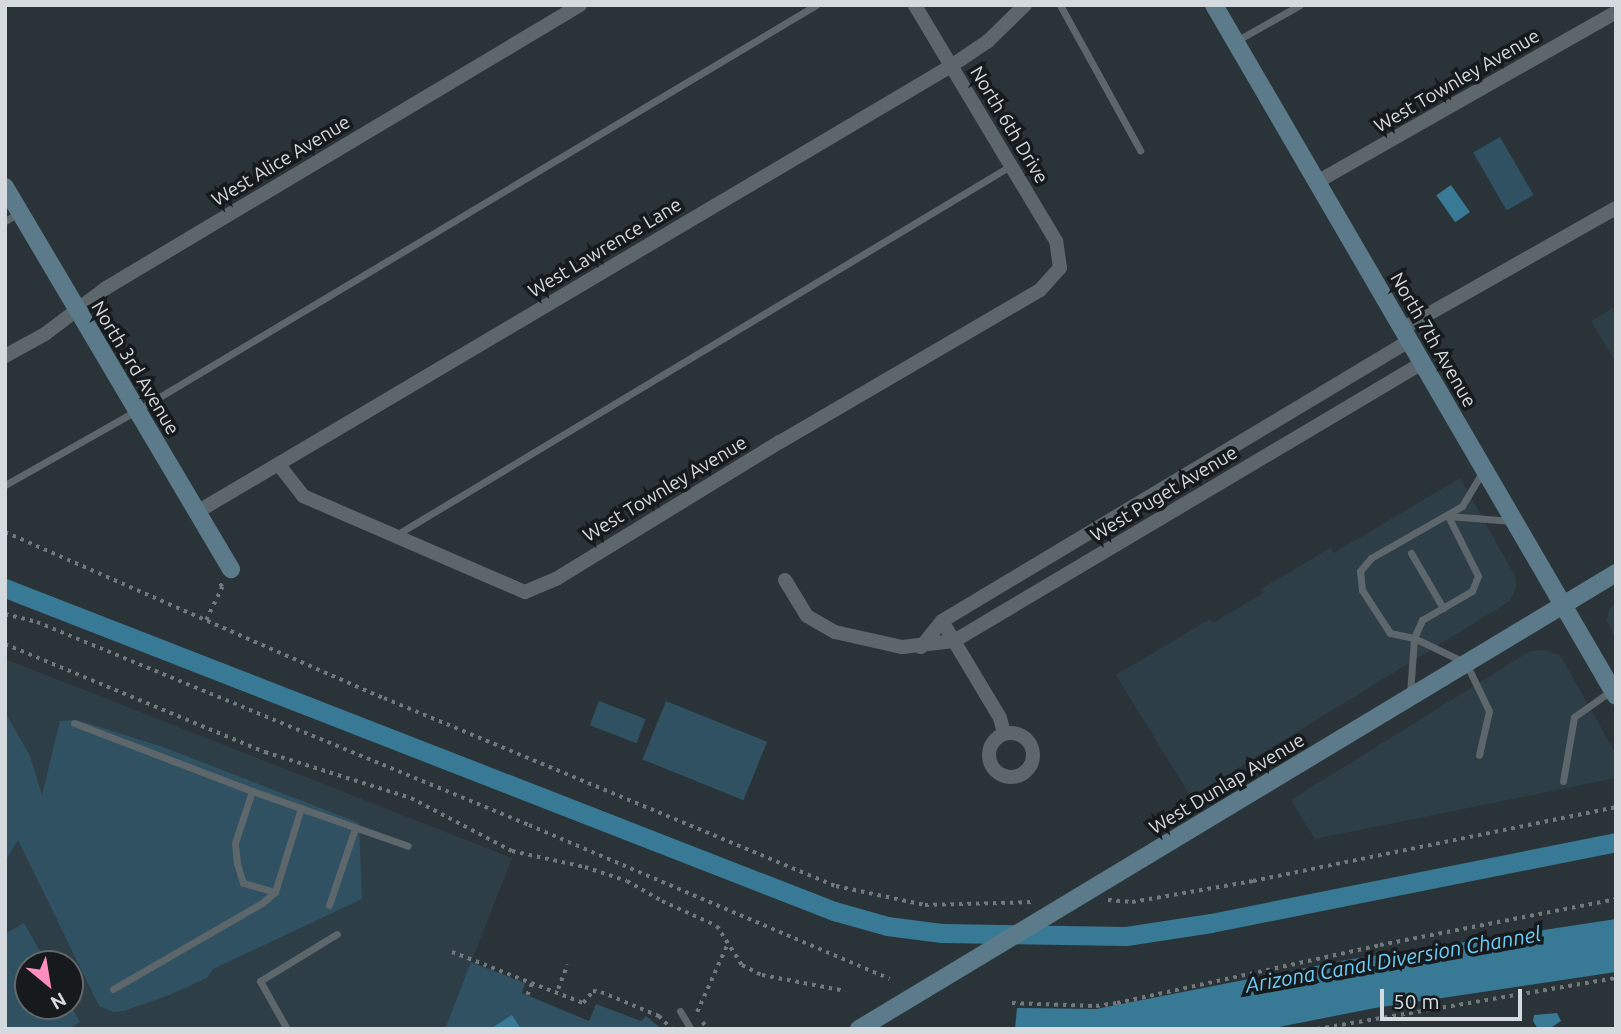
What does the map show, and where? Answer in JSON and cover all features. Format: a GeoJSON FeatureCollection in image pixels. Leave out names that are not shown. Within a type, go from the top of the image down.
{"type":"FeatureCollection","features":[{"type":"Feature","properties":{"kind":"main road","name":"North 7th Avenue"},"geometry":{"type":"LineString","coordinates":[[1214,5],[1614,693]]}},
{"type":"Feature","properties":{"kind":"main road","name":"North 3rd Avenue"},"geometry":{"type":"LineString","coordinates":[[5,187],[13,216],[77,310],[231,569]]}},
{"type":"Feature","properties":{"kind":"main road","name":"West Dunlap Avenue"},"geometry":{"type":"LineString","coordinates":[[859,1029],[1616,573]]}},
{"type":"Feature","properties":{"kind":"street","name":"West Alice Avenue"},"geometry":{"type":"LineString","coordinates":[[5,356],[45,334],[106,288],[580,5]]}},
{"type":"Feature","properties":{"kind":"street","name":"North 6th Drive"},"geometry":{"type":"LineString","coordinates":[[915,5],[1056,241],[1060,268]]}},
{"type":"Feature","properties":{"kind":"street","name":"West Lawrence Lane"},"geometry":{"type":"LineString","coordinates":[[197,512],[951,66],[988,41],[1024,5]]}},
{"type":"Feature","properties":{"kind":"street","name":"West Townley Avenue"},"geometry":{"type":"LineString","coordinates":[[1317,182],[1616,12]]}},
{"type":"Feature","properties":{"kind":"street","name":"West Puget Avenue"},"geometry":{"type":"LineString","coordinates":[[921,647],[942,621],[1616,208]]}},
{"type":"Feature","properties":{"kind":"street","name":"West Townley Avenue"},"geometry":{"type":"LineString","coordinates":[[279,465],[303,496],[525,592],[556,579],[780,442],[1040,290],[1060,268]]}},
{"type":"Feature","properties":{"kind":"street","name":"West Puget Avenue"},"geometry":{"type":"LineString","coordinates":[[785,580],[807,616],[821,626],[902,647],[954,642],[1422,363]]}},
{"type":"Feature","properties":{"kind":"street"},"geometry":{"type":"LineString","coordinates":[[1086,535],[1098,556]]}},
{"type":"Feature","properties":{"kind":"street"},"geometry":{"type":"LineString","coordinates":[[942,621],[1000,718],[1004,733]]}},
{"type":"Feature","properties":{"kind":"lane"},"geometry":{"type":"LineString","coordinates":[[5,485],[136,411],[816,5]]}},
{"type":"Feature","properties":{"kind":"lane"},"geometry":{"type":"LineString","coordinates":[[1060,5],[1140,150]]}},
{"type":"Feature","properties":{"kind":"lane"},"geometry":{"type":"LineString","coordinates":[[1236,42],[1300,5]]}},
{"type":"Feature","properties":{"kind":"lane"},"geometry":{"type":"LineString","coordinates":[[394,537],[1010,166]]}},
{"type":"Feature","properties":{"kind":"lane"},"geometry":{"type":"LineString","coordinates":[[1479,755],[1489,711],[1466,663],[1414,638],[1390,633],[1362,590],[1360,571],[1371,558],[1462,506],[1484,470]]}},
{"type":"Feature","properties":{"kind":"lane"},"geometry":{"type":"LineString","coordinates":[[1448,516],[1513,521]]}},
{"type":"Feature","properties":{"kind":"lane"},"geometry":{"type":"LineString","coordinates":[[1409,698],[1414,638],[1422,620],[1472,591],[1478,576],[1448,516]]}},
{"type":"Feature","properties":{"kind":"lane"},"geometry":{"type":"LineString","coordinates":[[1411,553],[1443,608]]}},
{"type":"Feature","properties":{"kind":"lane"},"geometry":{"type":"LineString","coordinates":[[1563,781],[1574,717],[1614,693]]}},
{"type":"Feature","properties":{"kind":"lane"},"geometry":{"type":"LineString","coordinates":[[74,723],[252,791],[408,846]]}},
{"type":"Feature","properties":{"kind":"lane"},"geometry":{"type":"LineString","coordinates":[[252,791],[236,844],[237,863],[243,883],[275,892]]}},
{"type":"Feature","properties":{"kind":"lane"},"geometry":{"type":"LineString","coordinates":[[113,989],[262,903],[275,892],[300,808]]}},
{"type":"Feature","properties":{"kind":"lane"},"geometry":{"type":"LineString","coordinates":[[329,905],[355,828]]}},
{"type":"Feature","properties":{"kind":"lane"},"geometry":{"type":"LineString","coordinates":[[287,1029],[260,981],[337,934]]}},
{"type":"Feature","properties":{"kind":"lane"},"geometry":{"type":"LineString","coordinates":[[680,1011],[691,1029]]}},
{"type":"Feature","properties":{"kind":"path"},"geometry":{"type":"LineString","coordinates":[[5,532],[205,621],[836,886],[925,905],[1013,904]]}},
{"type":"Feature","properties":{"kind":"path"},"geometry":{"type":"LineString","coordinates":[[205,621],[222,587],[216,577],[231,569]]}},
{"type":"Feature","properties":{"kind":"path"},"geometry":{"type":"LineString","coordinates":[[5,614],[61,632],[529,825],[890,979]]}},
{"type":"Feature","properties":{"kind":"path"},"geometry":{"type":"LineString","coordinates":[[5,645],[265,751],[411,798],[512,851],[585,867],[626,881],[662,901],[718,926],[742,965],[762,975],[845,990]]}},
{"type":"Feature","properties":{"kind":"path"},"geometry":{"type":"LineString","coordinates":[[1132,902],[1253,881],[1616,807]]}},
{"type":"Feature","properties":{"kind":"path"},"geometry":{"type":"LineString","coordinates":[[1012,1003],[1096,1006],[1117,1003],[1380,945],[1616,899]]}},
{"type":"Feature","properties":{"kind":"path"},"geometry":{"type":"LineString","coordinates":[[707,1029],[697,1009],[728,941]]}},
{"type":"Feature","properties":{"kind":"path"},"geometry":{"type":"LineString","coordinates":[[452,951],[583,1003],[593,991],[600,992],[659,1016],[672,1029]]}},
{"type":"Feature","properties":{"kind":"path"},"geometry":{"type":"LineString","coordinates":[[558,989],[568,965]]}},
{"type":"Feature","properties":{"kind":"path"},"geometry":{"type":"LineString","coordinates":[[1317,1029],[1616,978]]}},
{"type":"Feature","properties":{"kind":"path"},"geometry":{"type":"LineString","coordinates":[[527,995],[532,983]]}},
{"type":"Feature","properties":{"kind":"shaded area"},"geometry":{"type":"Polygon","coordinates":[[[1500,137],[1534,195],[1507,211],[1473,152],[1500,137]]]}},
{"type":"Feature","properties":{"kind":"shaded area"},"geometry":{"type":"Polygon","coordinates":[[[1616,306],[1616,363],[1591,321],[1616,306]]]}},
{"type":"Feature","properties":{"kind":"shaded area"},"geometry":{"type":"Polygon","coordinates":[[[1460,478],[1514,574],[1517,585],[1510,601],[1191,797],[1116,675],[1210,619],[1213,623],[1263,593],[1261,589],[1330,548],[1334,553],[1460,478]]]}},
{"type":"Feature","properties":{"kind":"shaded area"},"geometry":{"type":"Polygon","coordinates":[[[1616,603],[1616,640],[1607,621],[1609,609],[1616,603]]]}},
{"type":"Feature","properties":{"kind":"shaded area"},"geometry":{"type":"Polygon","coordinates":[[[1544,650],[1560,655],[1616,754],[1616,778],[1315,839],[1291,800],[1530,651],[1544,650]]]}},
{"type":"Feature","properties":{"kind":"shaded area"},"geometry":{"type":"Polygon","coordinates":[[[5,659],[512,858],[445,1029],[5,1029],[5,659]]]}},
{"type":"Feature","properties":{"kind":"shaded area"},"geometry":{"type":"Polygon","coordinates":[[[599,701],[646,719],[636,743],[590,725],[599,701]]]}},
{"type":"Feature","properties":{"kind":"shaded area"},"geometry":{"type":"Polygon","coordinates":[[[666,701],[767,742],[743,800],[642,759],[666,701]]]}},
{"type":"Feature","properties":{"kind":"shaded area"},"geometry":{"type":"Polygon","coordinates":[[[5,712],[30,756],[42,795],[60,721],[77,720],[163,747],[359,823],[362,899],[213,969],[207,978],[169,995],[124,1011],[113,1012],[99,1006],[84,975],[84,950],[72,950],[18,840],[5,861],[5,712]]]}},
{"type":"Feature","properties":{"kind":"shaded area"},"geometry":{"type":"Polygon","coordinates":[[[24,923],[39,950],[14,950],[14,1020],[80,1022],[69,1029],[5,1029],[5,934],[24,923]]]}},
{"type":"Feature","properties":{"kind":"shaded area"},"geometry":{"type":"Polygon","coordinates":[[[471,962],[525,983],[522,993],[589,1021],[596,1004],[641,1021],[646,1016],[662,1029],[445,1029],[471,962]]]}},
{"type":"Feature","properties":{"kind":"water"},"geometry":{"type":"Polygon","coordinates":[[[1451,185],[1470,212],[1455,222],[1436,195],[1451,185]]]}},
{"type":"Feature","properties":{"kind":"water","name":"Arizona Canal Diversion Channel"},"geometry":{"type":"Polygon","coordinates":[[[1616,919],[1616,972],[1375,1008],[1269,1029],[1015,1029],[1017,1008],[1096,1009],[1346,960],[1616,919]]]}},
{"type":"Feature","properties":{"kind":"water"},"geometry":{"type":"Polygon","coordinates":[[[1557,1013],[1561,1021],[1549,1029],[1538,1029],[1533,1021],[1534,1015],[1557,1013]]]}},
{"type":"Feature","properties":{"kind":"water"},"geometry":{"type":"Polygon","coordinates":[[[512,1015],[521,1029],[490,1029],[512,1015]]]}},
{"type":"Feature","properties":{"kind":"waterway"},"geometry":{"type":"LineString","coordinates":[[5,588],[834,911],[887,926],[942,933],[1126,936],[1211,923],[1616,842]]}}]}
